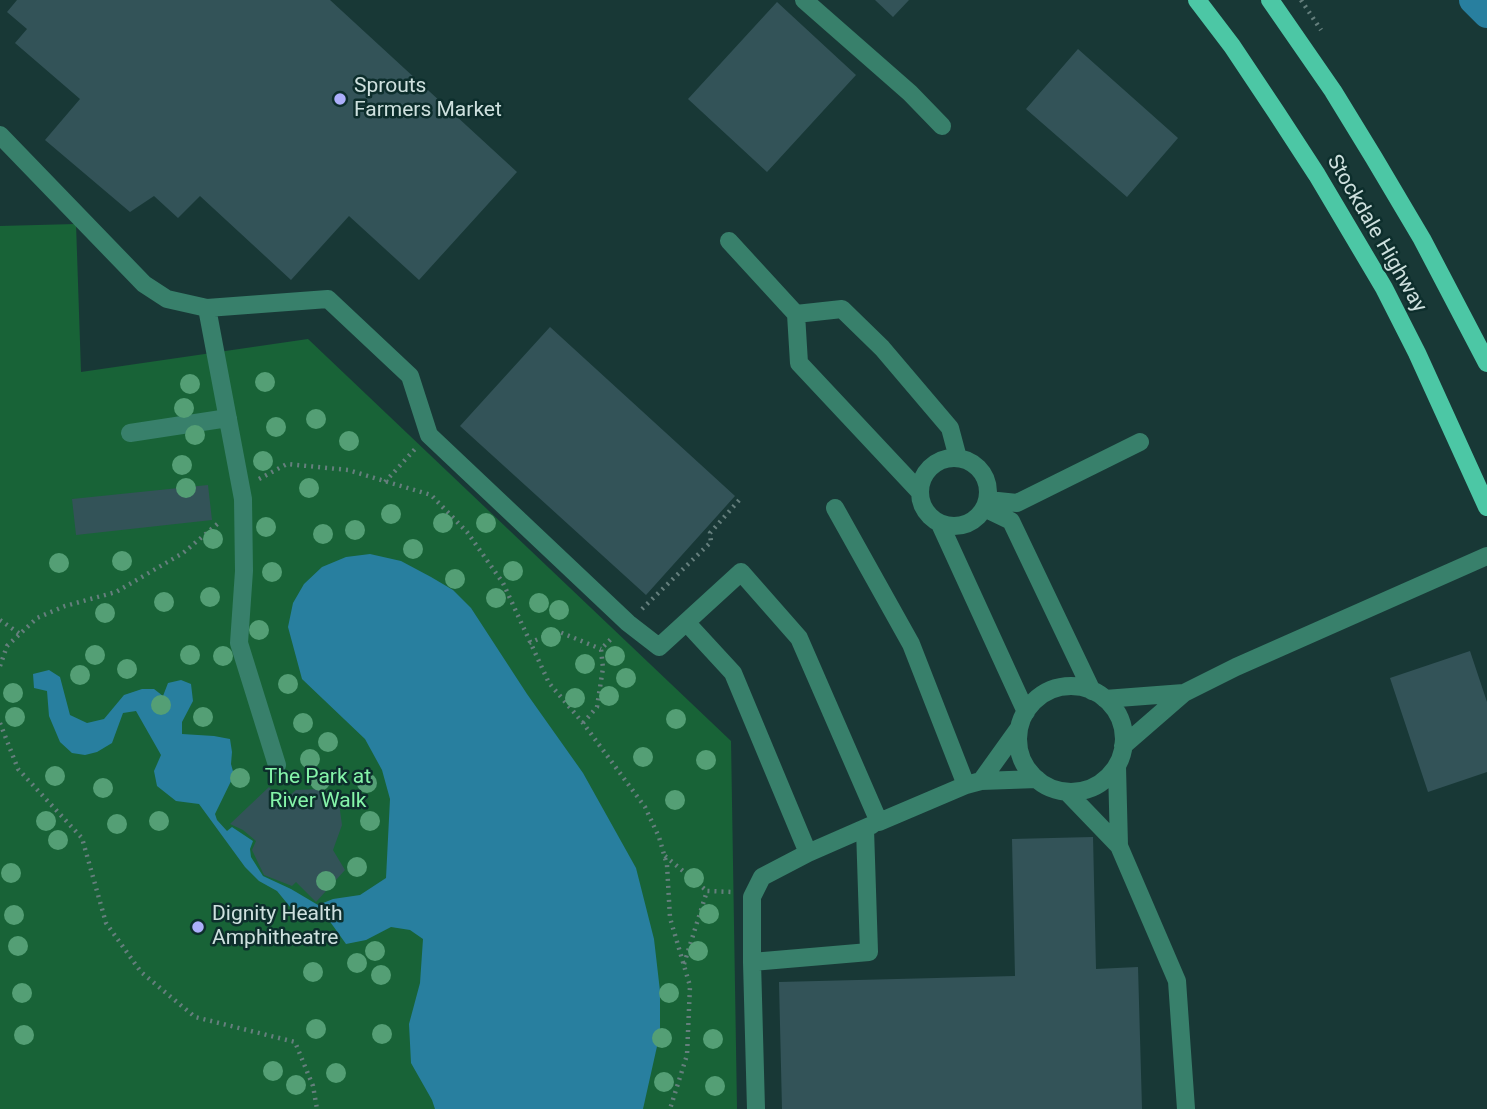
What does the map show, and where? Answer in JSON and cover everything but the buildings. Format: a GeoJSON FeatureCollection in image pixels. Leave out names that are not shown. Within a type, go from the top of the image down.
{"type":"FeatureCollection","features":[{"type":"Feature","properties":{"kind":"main road","name":"Stockdale Highway"},"geometry":{"type":"LineString","coordinates":[[1197,0],[1232,46],[1290,133],[1384,288],[1487,507]]}},
{"type":"Feature","properties":{"kind":"main road","name":"Stockdale Highway"},"geometry":{"type":"LineString","coordinates":[[1270,0],[1333,91],[1374,158],[1428,251],[1487,363]]}},
{"type":"Feature","properties":{"kind":"lane"},"geometry":{"type":"LineString","coordinates":[[804,0],[910,93],[942,126]]}},
{"type":"Feature","properties":{"kind":"lane"},"geometry":{"type":"LineString","coordinates":[[0,135],[144,284],[167,299],[207,308],[328,299],[410,376],[429,435],[628,623],[659,647],[741,572],[799,638],[872,826],[869,952],[752,962]]}},
{"type":"Feature","properties":{"kind":"lane"},"geometry":{"type":"LineString","coordinates":[[729,241],[796,314],[799,363],[919,491]]}},
{"type":"Feature","properties":{"kind":"lane"},"geometry":{"type":"LineString","coordinates":[[207,308],[243,499],[244,571],[239,643],[277,765]]}},
{"type":"Feature","properties":{"kind":"lane"},"geometry":{"type":"LineString","coordinates":[[796,314],[842,309],[882,348],[950,428],[958,457]]}},
{"type":"Feature","properties":{"kind":"lane"},"geometry":{"type":"LineString","coordinates":[[131,433],[228,418]]}},
{"type":"Feature","properties":{"kind":"lane"},"geometry":{"type":"LineString","coordinates":[[986,504],[1017,503],[1140,442]]}},
{"type":"Feature","properties":{"kind":"lane"},"geometry":{"type":"LineString","coordinates":[[958,457],[978,467],[988,488],[986,504],[975,519],[966,525],[955,527],[940,524],[926,513],[919,491],[926,471],[935,463],[958,457]]}},
{"type":"Feature","properties":{"kind":"lane"},"geometry":{"type":"LineString","coordinates":[[986,504],[1011,521],[1098,695],[1120,718],[1124,735],[1117,767],[1119,846]]}},
{"type":"Feature","properties":{"kind":"lane"},"geometry":{"type":"LineString","coordinates":[[835,508],[911,644],[974,783]]}},
{"type":"Feature","properties":{"kind":"lane"},"geometry":{"type":"LineString","coordinates":[[940,524],[1022,720],[1018,744],[1022,761],[1044,785],[1067,792],[1092,789],[1106,780],[1117,767]]}},
{"type":"Feature","properties":{"kind":"lane"},"geometry":{"type":"LineString","coordinates":[[1123,746],[1184,693],[1236,667],[1487,556]]}},
{"type":"Feature","properties":{"kind":"lane"},"geometry":{"type":"LineString","coordinates":[[687,622],[733,673],[808,853]]}},
{"type":"Feature","properties":{"kind":"lane"},"geometry":{"type":"LineString","coordinates":[[974,783],[1036,699],[1050,690],[1067,686],[1098,695],[1184,693]]}},
{"type":"Feature","properties":{"kind":"lane"},"geometry":{"type":"LineString","coordinates":[[756,1109],[752,897],[762,877],[808,853],[974,783],[1037,779]]}},
{"type":"Feature","properties":{"kind":"lane"},"geometry":{"type":"LineString","coordinates":[[1067,792],[1119,846],[1177,981],[1186,1109]]}},
{"type":"Feature","properties":{"kind":"path"},"geometry":{"type":"LineString","coordinates":[[385,482],[429,435]]}},
{"type":"Feature","properties":{"kind":"path"},"geometry":{"type":"LineString","coordinates":[[0,666],[7,646],[37,618],[65,606],[116,592],[183,553],[236,508],[261,476],[287,464],[348,470],[430,495],[467,532],[503,583],[549,683],[583,723],[645,807],[660,837],[665,856],[670,918],[690,986],[687,1055],[670,1109]]}},
{"type":"Feature","properties":{"kind":"path"},"geometry":{"type":"LineString","coordinates":[[601,649],[711,542],[710,533],[741,498]]}},
{"type":"Feature","properties":{"kind":"path"},"geometry":{"type":"LineString","coordinates":[[0,620],[20,634]]}},
{"type":"Feature","properties":{"kind":"path"},"geometry":{"type":"LineString","coordinates":[[529,643],[557,631],[601,649]]}},
{"type":"Feature","properties":{"kind":"path"},"geometry":{"type":"LineString","coordinates":[[583,723],[597,707],[603,668],[601,649]]}},
{"type":"Feature","properties":{"kind":"path"},"geometry":{"type":"LineString","coordinates":[[0,723],[18,769],[82,838],[106,923],[141,972],[195,1017],[295,1042],[313,1086],[317,1109]]}},
{"type":"Feature","properties":{"kind":"path"},"geometry":{"type":"LineString","coordinates":[[665,856],[707,891],[739,892],[752,897]]}},
{"type":"Feature","properties":{"kind":"path"},"geometry":{"type":"LineString","coordinates":[[684,964],[707,891]]}},
{"type":"Feature","properties":{"kind":"green space","name":"The Park at River Walk"},"geometry":{"type":"Polygon","coordinates":[[[76,224],[81,372],[308,339],[731,741],[737,1109],[0,1109],[0,226],[76,224]]]}},
{"type":"Feature","properties":{"kind":"water"},"geometry":{"type":"Polygon","coordinates":[[[370,554],[401,561],[431,577],[453,590],[471,608],[583,773],[636,868],[654,939],[660,991],[660,1033],[643,1109],[435,1109],[411,1063],[409,1024],[420,983],[423,939],[410,930],[391,927],[366,940],[346,944],[326,916],[295,913],[277,891],[259,881],[245,867],[199,804],[176,801],[157,786],[154,771],[161,755],[136,711],[123,713],[112,743],[97,752],[85,755],[72,753],[60,742],[49,716],[47,691],[34,688],[33,674],[49,670],[60,677],[70,715],[87,723],[104,719],[124,695],[142,689],[154,689],[163,696],[168,683],[181,680],[191,684],[193,701],[182,722],[182,734],[230,739],[234,775],[215,814],[217,820],[227,831],[232,827],[253,841],[251,857],[263,876],[318,905],[333,899],[360,895],[386,878],[390,799],[382,770],[365,739],[302,679],[288,627],[293,603],[304,584],[322,567],[346,557],[370,554]]]}},
{"type":"Feature","properties":{"kind":"waterway"},"geometry":{"type":"LineString","coordinates":[[1473,0],[1487,14]]}},
{"type":"Feature","properties":{"kind":"place","name":"Sprouts Farmers Market"},"geometry":{"type":"Point","coordinates":[340,99]}},
{"type":"Feature","properties":{"kind":"place","name":"Dignity Health Amphitheatre"},"geometry":{"type":"Point","coordinates":[198,927]}}]}
